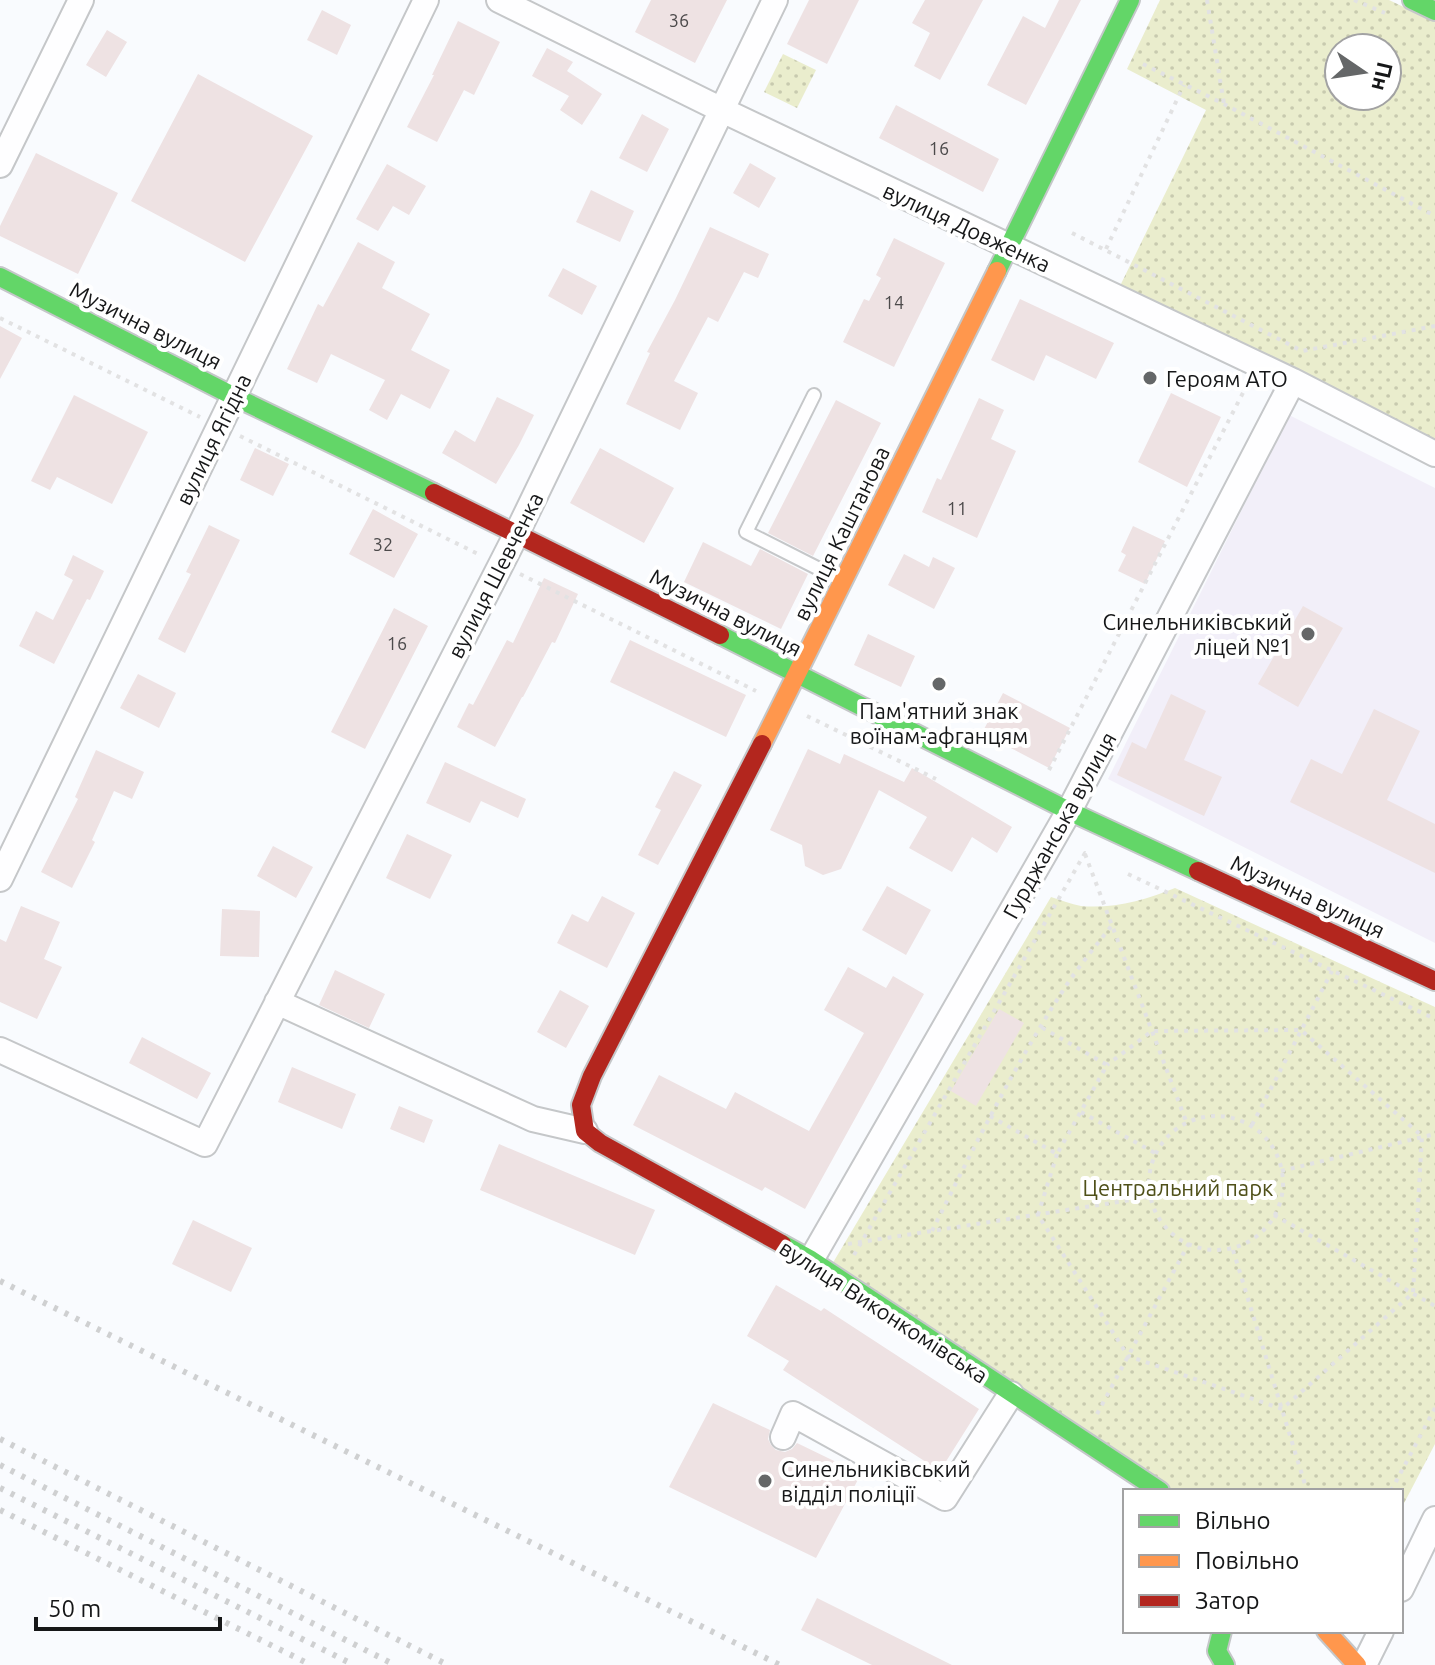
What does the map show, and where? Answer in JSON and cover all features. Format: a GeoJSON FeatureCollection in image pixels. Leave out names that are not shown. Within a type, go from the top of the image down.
{"type":"FeatureCollection","features":[{"type":"Feature","properties":{"kind":"street"},"geometry":{"type":"LineString","coordinates":[[0,165],[81,0]]}},
{"type":"Feature","properties":{"kind":"street","name":"вулиця Ягідна"},"geometry":{"type":"LineString","coordinates":[[0,879],[426,0]]}},
{"type":"Feature","properties":{"kind":"street","name":"вулиця Довженка"},"geometry":{"type":"LineString","coordinates":[[499,0],[722,110],[1293,381],[1435,454]]}},
{"type":"Feature","properties":{"kind":"street","name":"вулиця Шевченка"},"geometry":{"type":"LineString","coordinates":[[0,1050],[205,1144],[517,533],[775,0]]}},
{"type":"Feature","properties":{"kind":"street","name":"вулиця Каштанова"},"geometry":{"type":"LineString","coordinates":[[592,1137],[581,1105],[592,1076],[798,675],[1130,0]]}},
{"type":"Feature","properties":{"kind":"street"},"geometry":{"type":"LineString","coordinates":[[1412,0],[1435,11]]}},
{"type":"Feature","properties":{"kind":"street","name":"Музична вулиця"},"geometry":{"type":"LineString","coordinates":[[0,277],[1069,811],[1435,981]]}},
{"type":"Feature","properties":{"kind":"street","name":"Гурджанська вулиця"},"geometry":{"type":"LineString","coordinates":[[814,1255],[1069,811],[1293,381]]}},
{"type":"Feature","properties":{"kind":"street","name":"вулиця Виконкомівська"},"geometry":{"type":"LineString","coordinates":[[277,1002],[533,1119],[592,1137],[814,1255],[1011,1394],[1157,1489]]}},
{"type":"Feature","properties":{"kind":"street"},"geometry":{"type":"LineString","coordinates":[[783,1437],[793,1414],[945,1498],[1011,1394]]}},
{"type":"Feature","properties":{"kind":"street"},"geometry":{"type":"LineString","coordinates":[[1403,1585],[1435,1519]]}},
{"type":"Feature","properties":{"kind":"street"},"geometry":{"type":"LineString","coordinates":[[1222,1633],[1217,1651],[1225,1665]]}},
{"type":"Feature","properties":{"kind":"street"},"geometry":{"type":"LineString","coordinates":[[1328,1633],[1357,1665]]}},
{"type":"Feature","properties":{"kind":"street"},"geometry":{"type":"LineString","coordinates":[[1364,1665],[1380,1633]]}},
{"type":"Feature","properties":{"kind":"lane"},"geometry":{"type":"LineString","coordinates":[[814,395],[746,532],[844,581]]}},
{"type":"Feature","properties":{"kind":"path"},"geometry":{"type":"LineString","coordinates":[[1207,0],[1224,104]]}},
{"type":"Feature","properties":{"kind":"path"},"geometry":{"type":"LineString","coordinates":[[1143,64],[1435,216]]}},
{"type":"Feature","properties":{"kind":"path"},"geometry":{"type":"LineString","coordinates":[[1106,249],[1184,85]]}},
{"type":"Feature","properties":{"kind":"path"},"geometry":{"type":"LineString","coordinates":[[1072,233],[1302,351],[1435,326]]}},
{"type":"Feature","properties":{"kind":"path"},"geometry":{"type":"LineString","coordinates":[[0,318],[938,780]]}},
{"type":"Feature","properties":{"kind":"path"},"geometry":{"type":"LineString","coordinates":[[1037,795],[1272,335]]}},
{"type":"Feature","properties":{"kind":"path"},"geometry":{"type":"LineString","coordinates":[[1054,838],[1099,859]]}},
{"type":"Feature","properties":{"kind":"path"},"geometry":{"type":"LineString","coordinates":[[1085,853],[1186,1121]]}},
{"type":"Feature","properties":{"kind":"path"},"geometry":{"type":"LineString","coordinates":[[849,1264],[1085,853]]}},
{"type":"Feature","properties":{"kind":"path"},"geometry":{"type":"LineString","coordinates":[[1126,872],[1435,1019]]}},
{"type":"Feature","properties":{"kind":"path"},"geometry":{"type":"LineString","coordinates":[[932,1231],[990,1116],[1041,1027],[1065,987],[1112,925]]}},
{"type":"Feature","properties":{"kind":"path"},"geometry":{"type":"LineString","coordinates":[[1252,1125],[1332,970]]}},
{"type":"Feature","properties":{"kind":"path"},"geometry":{"type":"LineString","coordinates":[[1041,1027],[1107,1065]]}},
{"type":"Feature","properties":{"kind":"path"},"geometry":{"type":"LineString","coordinates":[[1282,1409],[1128,1356],[1038,1215],[1057,1154],[1107,1065],[1152,1031],[1301,1030],[1422,1136]]}},
{"type":"Feature","properties":{"kind":"path"},"geometry":{"type":"LineString","coordinates":[[1081,1112],[1155,1153]]}},
{"type":"Feature","properties":{"kind":"path"},"geometry":{"type":"LineString","coordinates":[[1208,1115],[1231,1117],[1252,1125],[1268,1140],[1279,1159],[1283,1180],[1280,1202],[1274,1215],[1255,1237],[1233,1250],[1214,1250],[1173,1235],[1158,1218],[1150,1197],[1149,1174],[1155,1153],[1168,1134],[1186,1121],[1208,1115]]}},
{"type":"Feature","properties":{"kind":"path"},"geometry":{"type":"LineString","coordinates":[[990,1116],[1057,1154]]}},
{"type":"Feature","properties":{"kind":"path"},"geometry":{"type":"LineString","coordinates":[[1281,1171],[1435,1134]]}},
{"type":"Feature","properties":{"kind":"path"},"geometry":{"type":"LineString","coordinates":[[1282,1409],[1413,1293],[1422,1136]]}},
{"type":"Feature","properties":{"kind":"path"},"geometry":{"type":"LineString","coordinates":[[814,1255],[861,1242],[1150,1197]]}},
{"type":"Feature","properties":{"kind":"path"},"geometry":{"type":"LineString","coordinates":[[1274,1215],[1435,1306]]}},
{"type":"Feature","properties":{"kind":"path"},"geometry":{"type":"LineString","coordinates":[[1097,1415],[1189,1243]]}},
{"type":"Feature","properties":{"kind":"path"},"geometry":{"type":"LineString","coordinates":[[1233,1250],[1306,1489]]}},
{"type":"Feature","properties":{"kind":"path"},"geometry":{"type":"LineString","coordinates":[[1392,1489],[1435,1408]]}},
{"type":"Feature","properties":{"kind":"shaded area","name":"Синельниківський ліцей №1"},"geometry":{"type":"Polygon","coordinates":[[[1289,415],[1435,488],[1435,943],[1108,779],[1289,415]]]}},
{"type":"Feature","properties":{"kind":"green space"},"geometry":{"type":"Polygon","coordinates":[[[1160,0],[1389,0],[1435,22],[1435,439],[1120,286],[1206,110],[1127,69],[1160,0]]]}},
{"type":"Feature","properties":{"kind":"green space"},"geometry":{"type":"Polygon","coordinates":[[[783,54],[816,70],[797,108],[764,92],[783,54]]]}},
{"type":"Feature","properties":{"kind":"green space","name":"Центральний парк"},"geometry":{"type":"Polygon","coordinates":[[[1175,888],[1435,1007],[1435,1444],[1403,1505],[1403,1489],[1159,1489],[831,1266],[1051,897],[1081,906],[1117,905],[1175,888]]]}},
{"type":"Feature","properties":{"kind":"building"},"geometry":{"type":"Polygon","coordinates":[[[651,0],[727,0],[695,63],[635,32],[651,0]]]}},
{"type":"Feature","properties":{"kind":"building"},"geometry":{"type":"Polygon","coordinates":[[[809,0],[859,0],[827,64],[787,44],[809,0]]]}},
{"type":"Feature","properties":{"kind":"building"},"geometry":{"type":"Polygon","coordinates":[[[925,0],[983,0],[940,80],[914,66],[930,33],[912,23],[925,0]]]}},
{"type":"Feature","properties":{"kind":"building"},"geometry":{"type":"Polygon","coordinates":[[[1059,0],[1081,0],[1026,105],[987,85],[1023,16],[1045,28],[1059,0]]]}},
{"type":"Feature","properties":{"kind":"building"},"geometry":{"type":"Polygon","coordinates":[[[322,10],[351,25],[337,55],[307,40],[322,10]]]}},
{"type":"Feature","properties":{"kind":"building"},"geometry":{"type":"Polygon","coordinates":[[[458,21],[500,42],[474,95],[464,90],[437,142],[407,127],[458,21]]]}},
{"type":"Feature","properties":{"kind":"building"},"geometry":{"type":"Polygon","coordinates":[[[107,30],[127,42],[106,77],[86,65],[107,30]]]}},
{"type":"Feature","properties":{"kind":"building"},"geometry":{"type":"Polygon","coordinates":[[[547,48],[573,62],[567,71],[602,94],[582,125],[560,110],[569,96],[532,76],[547,48]]]}},
{"type":"Feature","properties":{"kind":"building"},"geometry":{"type":"Polygon","coordinates":[[[198,74],[313,136],[245,262],[131,201],[198,74]]]}},
{"type":"Feature","properties":{"kind":"building"},"geometry":{"type":"Polygon","coordinates":[[[896,105],[999,159],[983,192],[879,138],[896,105]]]}},
{"type":"Feature","properties":{"kind":"building"},"geometry":{"type":"Polygon","coordinates":[[[642,114],[669,129],[647,172],[619,158],[642,114]]]}},
{"type":"Feature","properties":{"kind":"building"},"geometry":{"type":"Polygon","coordinates":[[[36,153],[118,193],[78,274],[0,236],[0,226],[36,153]]]}},
{"type":"Feature","properties":{"kind":"building"},"geometry":{"type":"Polygon","coordinates":[[[750,163],[776,178],[759,208],[733,193],[750,163]]]}},
{"type":"Feature","properties":{"kind":"building"},"geometry":{"type":"Polygon","coordinates":[[[387,164],[426,186],[409,215],[393,206],[378,231],[356,219],[387,164]]]}},
{"type":"Feature","properties":{"kind":"building"},"geometry":{"type":"Polygon","coordinates":[[[591,190],[634,211],[620,242],[576,222],[591,190]]]}},
{"type":"Feature","properties":{"kind":"building"},"geometry":{"type":"Polygon","coordinates":[[[710,227],[769,254],[758,278],[744,272],[718,322],[708,317],[674,381],[698,393],[680,430],[626,404],[650,353],[647,352],[710,227]]]}},
{"type":"Feature","properties":{"kind":"building"},"geometry":{"type":"Polygon","coordinates":[[[894,238],[945,263],[894,367],[843,342],[864,299],[869,301],[881,278],[876,275],[894,238]]]}},
{"type":"Feature","properties":{"kind":"building"},"geometry":{"type":"Polygon","coordinates":[[[358,242],[395,262],[382,288],[430,314],[411,350],[450,370],[430,409],[401,394],[387,420],[369,410],[385,380],[331,354],[317,383],[287,369],[318,304],[323,307],[358,242]]]}},
{"type":"Feature","properties":{"kind":"building"},"geometry":{"type":"Polygon","coordinates":[[[563,268],[597,286],[582,315],[548,296],[563,268]]]}},
{"type":"Feature","properties":{"kind":"building"},"geometry":{"type":"Polygon","coordinates":[[[1020,299],[1114,343],[1096,379],[1046,355],[1034,381],[991,360],[1020,299]]]}},
{"type":"Feature","properties":{"kind":"building"},"geometry":{"type":"Polygon","coordinates":[[[0,326],[22,338],[0,379],[0,326]]]}},
{"type":"Feature","properties":{"kind":"building"},"geometry":{"type":"Polygon","coordinates":[[[1171,393],[1221,417],[1187,487],[1138,462],[1171,393]]]}},
{"type":"Feature","properties":{"kind":"building"},"geometry":{"type":"Polygon","coordinates":[[[74,395],[148,432],[112,504],[57,477],[50,490],[31,481],[74,395]]]}},
{"type":"Feature","properties":{"kind":"building"},"geometry":{"type":"Polygon","coordinates":[[[497,397],[534,415],[496,484],[442,453],[455,430],[475,442],[497,397]]]}},
{"type":"Feature","properties":{"kind":"building"},"geometry":{"type":"Polygon","coordinates":[[[979,398],[1004,410],[991,439],[1016,451],[977,538],[922,512],[937,478],[941,480],[979,398]]]}},
{"type":"Feature","properties":{"kind":"building"},"geometry":{"type":"Polygon","coordinates":[[[836,400],[881,423],[813,556],[768,533],[836,400]]]}},
{"type":"Feature","properties":{"kind":"building"},"geometry":{"type":"Polygon","coordinates":[[[255,448],[289,464],[273,496],[240,480],[255,448]]]}},
{"type":"Feature","properties":{"kind":"building"},"geometry":{"type":"Polygon","coordinates":[[[600,448],[674,488],[644,543],[570,503],[600,448]]]}},
{"type":"Feature","properties":{"kind":"building"},"geometry":{"type":"Polygon","coordinates":[[[373,509],[418,534],[394,578],[349,554],[373,509]]]}},
{"type":"Feature","properties":{"kind":"building"},"geometry":{"type":"Polygon","coordinates":[[[209,525],[240,540],[185,653],[158,639],[191,574],[186,572],[209,525]]]}},
{"type":"Feature","properties":{"kind":"building"},"geometry":{"type":"Polygon","coordinates":[[[1133,526],[1165,541],[1145,584],[1118,571],[1126,555],[1121,552],[1133,526]]]}},
{"type":"Feature","properties":{"kind":"building"},"geometry":{"type":"Polygon","coordinates":[[[703,542],[751,566],[760,549],[808,574],[781,629],[684,582],[703,542]]]}},
{"type":"Feature","properties":{"kind":"building"},"geometry":{"type":"Polygon","coordinates":[[[904,554],[929,567],[933,557],[955,568],[934,609],[888,585],[904,554]]]}},
{"type":"Feature","properties":{"kind":"building"},"geometry":{"type":"Polygon","coordinates":[[[73,555],[104,571],[54,664],[19,646],[36,611],[53,620],[73,580],[64,575],[73,555]]]}},
{"type":"Feature","properties":{"kind":"building"},"geometry":{"type":"Polygon","coordinates":[[[544,578],[578,594],[555,643],[552,642],[495,747],[457,727],[469,703],[473,705],[507,640],[513,643],[544,578]]]}},
{"type":"Feature","properties":{"kind":"building"},"geometry":{"type":"Polygon","coordinates":[[[1303,606],[1343,628],[1298,707],[1258,684],[1303,606]]]}},
{"type":"Feature","properties":{"kind":"building"},"geometry":{"type":"Polygon","coordinates":[[[394,608],[428,626],[365,749],[331,732],[394,608]]]}},
{"type":"Feature","properties":{"kind":"building"},"geometry":{"type":"Polygon","coordinates":[[[868,634],[915,656],[901,687],[854,665],[868,634]]]}},
{"type":"Feature","properties":{"kind":"building"},"geometry":{"type":"Polygon","coordinates":[[[630,640],[746,695],[726,737],[610,682],[630,640]]]}},
{"type":"Feature","properties":{"kind":"building"},"geometry":{"type":"Polygon","coordinates":[[[138,674],[176,693],[159,728],[120,708],[138,674]]]}},
{"type":"Feature","properties":{"kind":"building"},"geometry":{"type":"Polygon","coordinates":[[[1003,693],[1070,728],[1049,768],[982,733],[1003,693]]]}},
{"type":"Feature","properties":{"kind":"building"},"geometry":{"type":"Polygon","coordinates":[[[1171,694],[1206,711],[1184,760],[1222,777],[1204,816],[1117,775],[1132,742],[1146,749],[1171,694]]]}},
{"type":"Feature","properties":{"kind":"building"},"geometry":{"type":"Polygon","coordinates":[[[1374,709],[1420,731],[1387,800],[1435,824],[1435,873],[1290,802],[1311,759],[1342,774],[1374,709]]]}},
{"type":"Feature","properties":{"kind":"building"},"geometry":{"type":"Polygon","coordinates":[[[808,749],[840,764],[844,754],[904,782],[912,768],[1012,827],[997,853],[972,837],[952,872],[909,848],[927,817],[879,790],[841,869],[823,875],[805,866],[802,845],[770,830],[808,749]]]}},
{"type":"Feature","properties":{"kind":"building"},"geometry":{"type":"Polygon","coordinates":[[[96,750],[144,772],[132,799],[114,791],[92,840],[95,842],[72,888],[41,872],[78,799],[75,797],[96,750]]]}},
{"type":"Feature","properties":{"kind":"building"},"geometry":{"type":"Polygon","coordinates":[[[445,762],[526,799],[518,818],[481,801],[470,823],[426,803],[445,762]]]}},
{"type":"Feature","properties":{"kind":"building"},"geometry":{"type":"Polygon","coordinates":[[[674,771],[702,785],[658,865],[638,855],[661,810],[655,807],[674,771]]]}},
{"type":"Feature","properties":{"kind":"building"},"geometry":{"type":"Polygon","coordinates":[[[407,834],[452,855],[430,899],[386,878],[407,834]]]}},
{"type":"Feature","properties":{"kind":"building"},"geometry":{"type":"Polygon","coordinates":[[[273,846],[313,867],[296,898],[257,876],[273,846]]]}},
{"type":"Feature","properties":{"kind":"building"},"geometry":{"type":"Polygon","coordinates":[[[887,886],[931,910],[906,955],[862,930],[887,886]]]}},
{"type":"Feature","properties":{"kind":"building"},"geometry":{"type":"Polygon","coordinates":[[[602,896],[635,913],[607,968],[557,943],[572,914],[588,922],[602,896]]]}},
{"type":"Feature","properties":{"kind":"building"},"geometry":{"type":"Polygon","coordinates":[[[21,906],[60,922],[44,959],[62,967],[37,1019],[0,1002],[0,939],[6,942],[21,906]]]}},
{"type":"Feature","properties":{"kind":"building"},"geometry":{"type":"Polygon","coordinates":[[[222,909],[260,911],[259,957],[220,956],[222,909]]]}},
{"type":"Feature","properties":{"kind":"building"},"geometry":{"type":"Polygon","coordinates":[[[848,967],[886,988],[893,976],[924,994],[805,1209],[765,1187],[762,1191],[633,1125],[659,1075],[726,1109],[735,1092],[809,1131],[864,1033],[824,1010],[848,967]]]}},
{"type":"Feature","properties":{"kind":"building"},"geometry":{"type":"Polygon","coordinates":[[[335,970],[385,994],[369,1028],[319,1005],[335,970]]]}},
{"type":"Feature","properties":{"kind":"building"},"geometry":{"type":"Polygon","coordinates":[[[560,990],[589,1006],[566,1048],[537,1032],[560,990]]]}},
{"type":"Feature","properties":{"kind":"building"},"geometry":{"type":"Polygon","coordinates":[[[999,1009],[1024,1023],[976,1106],[951,1091],[999,1009]]]}},
{"type":"Feature","properties":{"kind":"building"},"geometry":{"type":"Polygon","coordinates":[[[142,1037],[211,1073],[197,1099],[129,1063],[142,1037]]]}},
{"type":"Feature","properties":{"kind":"building"},"geometry":{"type":"Polygon","coordinates":[[[292,1067],[356,1094],[342,1129],[278,1102],[292,1067]]]}},
{"type":"Feature","properties":{"kind":"building"},"geometry":{"type":"Polygon","coordinates":[[[399,1106],[433,1120],[424,1143],[390,1129],[399,1106]]]}},
{"type":"Feature","properties":{"kind":"building"},"geometry":{"type":"Polygon","coordinates":[[[499,1144],[655,1210],[635,1255],[480,1190],[499,1144]]]}},
{"type":"Feature","properties":{"kind":"building"},"geometry":{"type":"Polygon","coordinates":[[[193,1220],[252,1248],[231,1292],[172,1264],[193,1220]]]}},
{"type":"Feature","properties":{"kind":"building"},"geometry":{"type":"Polygon","coordinates":[[[776,1285],[821,1311],[824,1308],[979,1409],[940,1471],[783,1370],[789,1361],[747,1336],[776,1285]]]}},
{"type":"Feature","properties":{"kind":"building","name":"Синельниківський відділ поліції"},"geometry":{"type":"Polygon","coordinates":[[[713,1403],[770,1430],[768,1439],[776,1450],[785,1452],[797,1443],[861,1474],[816,1558],[669,1487],[713,1403]]]}},
{"type":"Feature","properties":{"kind":"building"},"geometry":{"type":"Polygon","coordinates":[[[817,1598],[952,1665],[872,1665],[801,1630],[817,1598]]]}},
{"type":"Feature","properties":{"kind":"railway"},"geometry":{"type":"LineString","coordinates":[[0,1281],[780,1665]]}},
{"type":"Feature","properties":{"kind":"railway"},"geometry":{"type":"LineString","coordinates":[[0,1439],[448,1665]]}},
{"type":"Feature","properties":{"kind":"railway"},"geometry":{"type":"LineString","coordinates":[[0,1465],[395,1665]]}},
{"type":"Feature","properties":{"kind":"railway"},"geometry":{"type":"LineString","coordinates":[[0,1488],[354,1665]]}},
{"type":"Feature","properties":{"kind":"railway"},"geometry":{"type":"LineString","coordinates":[[0,1510],[311,1665]]}},
{"type":"Feature","properties":{"kind":"traffic: fast"},"geometry":{"type":"LineString","coordinates":[[997,271],[1130,0]]}},
{"type":"Feature","properties":{"kind":"traffic: fast"},"geometry":{"type":"LineString","coordinates":[[1412,0],[1435,11]]}},
{"type":"Feature","properties":{"kind":"traffic: fast"},"geometry":{"type":"LineString","coordinates":[[0,277],[233,396],[434,493]]}},
{"type":"Feature","properties":{"kind":"traffic: fast"},"geometry":{"type":"LineString","coordinates":[[720,635],[1069,811],[1198,871]]}},
{"type":"Feature","properties":{"kind":"traffic: fast"},"geometry":{"type":"LineString","coordinates":[[782,1244],[811,1260],[1157,1489]]}},
{"type":"Feature","properties":{"kind":"traffic: fast"},"geometry":{"type":"LineString","coordinates":[[1222,1633],[1217,1651],[1225,1665]]}},
{"type":"Feature","properties":{"kind":"traffic: slow"},"geometry":{"type":"LineString","coordinates":[[762,744],[997,271]]}},
{"type":"Feature","properties":{"kind":"traffic: slow"},"geometry":{"type":"LineString","coordinates":[[1328,1633],[1357,1665]]}},
{"type":"Feature","properties":{"kind":"traffic: jam"},"geometry":{"type":"LineString","coordinates":[[434,493],[720,635]]}},
{"type":"Feature","properties":{"kind":"traffic: jam"},"geometry":{"type":"LineString","coordinates":[[762,744],[592,1076],[581,1105],[585,1131],[600,1143],[782,1244]]}},
{"type":"Feature","properties":{"kind":"traffic: jam"},"geometry":{"type":"LineString","coordinates":[[1198,871],[1435,981]]}},
{"type":"Feature","properties":{"kind":"place","name":"Героям АТО"},"geometry":{"type":"Point","coordinates":[1150,378]}},
{"type":"Feature","properties":{"kind":"place","name":"Синельниківський ліцей №1"},"geometry":{"type":"Point","coordinates":[1308,634]}},
{"type":"Feature","properties":{"kind":"place","name":"Пам'ятний знак воїнам-афганцям"},"geometry":{"type":"Point","coordinates":[939,684]}},
{"type":"Feature","properties":{"kind":"place","name":"Синельниківський відділ поліції"},"geometry":{"type":"Point","coordinates":[765,1481]}}]}
